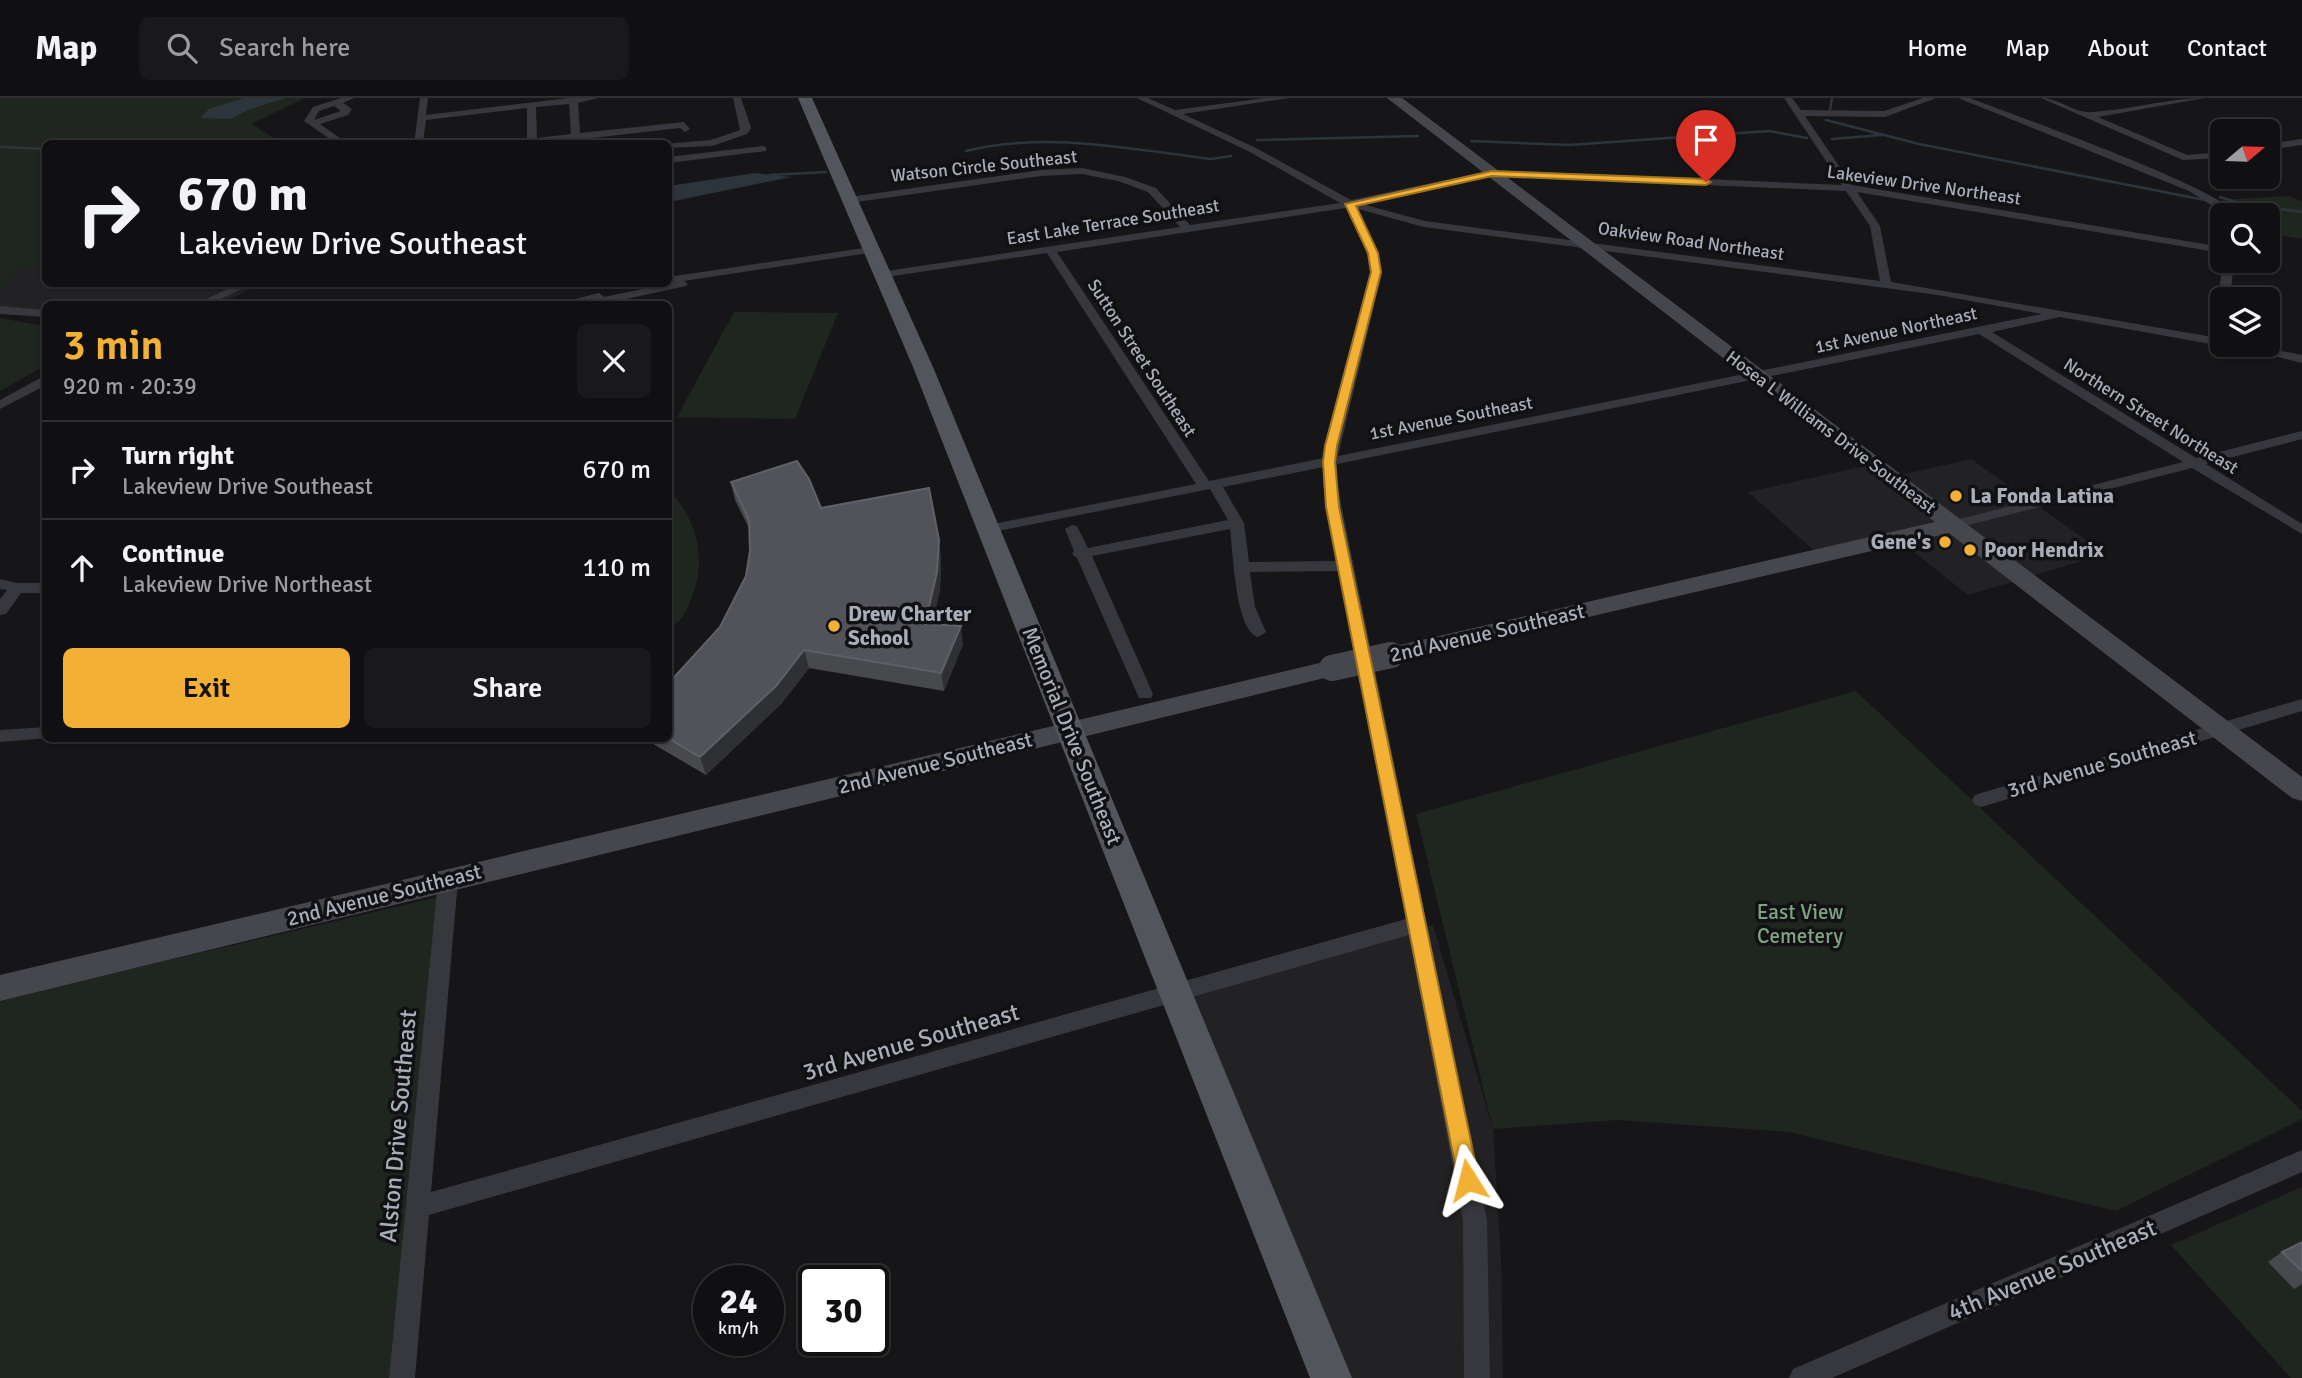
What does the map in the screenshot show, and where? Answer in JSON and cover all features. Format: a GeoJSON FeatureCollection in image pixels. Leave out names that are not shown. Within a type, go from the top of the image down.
{"type":"FeatureCollection","features":[{"type":"Feature","properties":{"kind":"main road","name":"Memorial Drive Southeast"},"geometry":{"type":"LineString","coordinates":[[805,98],[880,275],[923,367],[1331,1378]]}},
{"type":"Feature","properties":{"kind":"street"},"geometry":{"type":"LineString","coordinates":[[338,140],[309,121],[311,113],[351,98]]}},
{"type":"Feature","properties":{"kind":"street"},"geometry":{"type":"LineString","coordinates":[[418,140],[424,98]]}},
{"type":"Feature","properties":{"kind":"street"},"geometry":{"type":"LineString","coordinates":[[480,111],[481,98]]}},
{"type":"Feature","properties":{"kind":"street"},"geometry":{"type":"LineString","coordinates":[[421,118],[594,98]]}},
{"type":"Feature","properties":{"kind":"street"},"geometry":{"type":"LineString","coordinates":[[672,145],[712,143],[744,132],[746,128],[737,98]]}},
{"type":"Feature","properties":{"kind":"street"},"geometry":{"type":"LineString","coordinates":[[1141,98],[1177,112],[1253,150],[1350,204],[1373,253],[1376,272],[1329,462],[1332,507],[1418,923],[1475,1220],[1477,1378]]}},
{"type":"Feature","properties":{"kind":"street"},"geometry":{"type":"LineString","coordinates":[[1160,98],[1177,112],[1285,98]]}},
{"type":"Feature","properties":{"kind":"street","name":"Hosea L Williams Drive Southeast"},"geometry":{"type":"LineString","coordinates":[[1394,98],[2302,791]]}},
{"type":"Feature","properties":{"kind":"street"},"geometry":{"type":"LineString","coordinates":[[1788,98],[1875,226],[1886,280]]}},
{"type":"Feature","properties":{"kind":"street"},"geometry":{"type":"LineString","coordinates":[[1801,114],[1885,114],[1932,98]]}},
{"type":"Feature","properties":{"kind":"street"},"geometry":{"type":"LineString","coordinates":[[1962,98],[2193,189],[2219,203]]}},
{"type":"Feature","properties":{"kind":"street"},"geometry":{"type":"LineString","coordinates":[[2045,98],[2186,158],[2210,156]]}},
{"type":"Feature","properties":{"kind":"street"},"geometry":{"type":"LineString","coordinates":[[2087,116],[2201,98]]}},
{"type":"Feature","properties":{"kind":"street"},"geometry":{"type":"LineString","coordinates":[[573,99],[578,136]]}},
{"type":"Feature","properties":{"kind":"street"},"geometry":{"type":"LineString","coordinates":[[531,105],[532,140]]}},
{"type":"Feature","properties":{"kind":"street"},"geometry":{"type":"LineString","coordinates":[[541,140],[578,136],[587,140],[685,129]]}},
{"type":"Feature","properties":{"kind":"street"},"geometry":{"type":"LineString","coordinates":[[2280,145],[2302,142]]}},
{"type":"Feature","properties":{"kind":"street"},"geometry":{"type":"LineString","coordinates":[[672,160],[763,149]]}},
{"type":"Feature","properties":{"kind":"street","name":"Watson Circle Southeast"},"geometry":{"type":"LineString","coordinates":[[849,200],[1041,173],[1082,171],[1121,179],[1152,190],[1187,228]]}},
{"type":"Feature","properties":{"kind":"street","name":"Lakeview Drive Northeast"},"geometry":{"type":"LineString","coordinates":[[1350,204],[1492,173],[1850,188],[2210,248]]}},
{"type":"Feature","properties":{"kind":"street","name":"Oakview Road Northeast"},"geometry":{"type":"LineString","coordinates":[[1350,204],[1470,232],[1584,244],[1614,251],[1886,280],[2210,335]]}},
{"type":"Feature","properties":{"kind":"street","name":"East Lake Terrace Southeast"},"geometry":{"type":"LineString","coordinates":[[880,275],[1350,204]]}},
{"type":"Feature","properties":{"kind":"street"},"geometry":{"type":"LineString","coordinates":[[1359,223],[1369,217],[1388,215]]}},
{"type":"Feature","properties":{"kind":"street","name":"Sutton Street Southeast"},"geometry":{"type":"LineString","coordinates":[[1050,249],[1237,523]]}},
{"type":"Feature","properties":{"kind":"street"},"geometry":{"type":"LineString","coordinates":[[672,279],[871,250]]}},
{"type":"Feature","properties":{"kind":"street"},"geometry":{"type":"LineString","coordinates":[[672,285],[726,272]]}},
{"type":"Feature","properties":{"kind":"street"},"geometry":{"type":"LineString","coordinates":[[209,301],[239,287]]}},
{"type":"Feature","properties":{"kind":"street"},"geometry":{"type":"LineString","coordinates":[[575,301],[639,287]]}},
{"type":"Feature","properties":{"kind":"street"},"geometry":{"type":"LineString","coordinates":[[602,301],[662,287]]}},
{"type":"Feature","properties":{"kind":"street","name":"1st Avenue Northeast"},"geometry":{"type":"LineString","coordinates":[[1758,376],[2041,319],[2062,308]]}},
{"type":"Feature","properties":{"kind":"street"},"geometry":{"type":"LineString","coordinates":[[0,310],[42,314]]}},
{"type":"Feature","properties":{"kind":"street","name":"Northern Street Northeast"},"geometry":{"type":"LineString","coordinates":[[1982,331],[2302,530]]}},
{"type":"Feature","properties":{"kind":"street"},"geometry":{"type":"LineString","coordinates":[[2280,344],[2302,349]]}},
{"type":"Feature","properties":{"kind":"street"},"geometry":{"type":"LineString","coordinates":[[2280,354],[2302,359]]}},
{"type":"Feature","properties":{"kind":"street","name":"1st Avenue Southeast"},"geometry":{"type":"LineString","coordinates":[[988,529],[1758,376]]}},
{"type":"Feature","properties":{"kind":"street"},"geometry":{"type":"LineString","coordinates":[[0,405],[42,381]]}},
{"type":"Feature","properties":{"kind":"street"},"geometry":{"type":"LineString","coordinates":[[1953,525],[2190,461],[2302,435]]}},
{"type":"Feature","properties":{"kind":"street"},"geometry":{"type":"LineString","coordinates":[[1080,554],[1237,523],[1247,607],[1258,632]]}},
{"type":"Feature","properties":{"kind":"street","name":"2nd Avenue Southeast"},"geometry":{"type":"LineString","coordinates":[[0,988],[1069,730],[1953,525]]}},
{"type":"Feature","properties":{"kind":"street"},"geometry":{"type":"LineString","coordinates":[[1072,529],[1080,554],[1145,694]]}},
{"type":"Feature","properties":{"kind":"street"},"geometry":{"type":"LineString","coordinates":[[1242,567],[1345,566]]}},
{"type":"Feature","properties":{"kind":"street"},"geometry":{"type":"LineString","coordinates":[[0,584],[17,588],[42,588]]}},
{"type":"Feature","properties":{"kind":"street"},"geometry":{"type":"LineString","coordinates":[[0,610],[17,588]]}},
{"type":"Feature","properties":{"kind":"street","name":"3rd Avenue Southeast"},"geometry":{"type":"LineString","coordinates":[[1982,800],[2302,705]]}},
{"type":"Feature","properties":{"kind":"street"},"geometry":{"type":"LineString","coordinates":[[0,736],[42,733]]}},
{"type":"Feature","properties":{"kind":"street","name":"Alston Drive Southeast"},"geometry":{"type":"LineString","coordinates":[[402,1378],[448,880]]}},
{"type":"Feature","properties":{"kind":"street","name":"3rd Avenue Southeast"},"geometry":{"type":"LineString","coordinates":[[417,1208],[1418,923]]}},
{"type":"Feature","properties":{"kind":"street","name":"4th Avenue Southeast"},"geometry":{"type":"LineString","coordinates":[[1802,1378],[2302,1161]]}},
{"type":"Feature","properties":{"kind":"shaded area"},"geometry":{"type":"Polygon","coordinates":[[[244,98],[285,98],[248,110],[231,119],[200,118],[209,109],[244,98]]]}},
{"type":"Feature","properties":{"kind":"shaded area"},"geometry":{"type":"Polygon","coordinates":[[[755,173],[791,177],[672,201],[672,186],[755,173]]]}},
{"type":"Feature","properties":{"kind":"shaded area"},"geometry":{"type":"Polygon","coordinates":[[[42,263],[42,287],[256,287],[225,301],[42,301],[42,317],[19,312],[0,312],[0,289],[18,271],[42,263]]]}},
{"type":"Feature","properties":{"kind":"shaded area"},"geometry":{"type":"Polygon","coordinates":[[[1971,459],[2106,554],[1968,595],[1895,537],[1820,556],[1748,492],[1874,464],[1892,477],[1971,459]]]}},
{"type":"Feature","properties":{"kind":"shaded area"},"geometry":{"type":"Polygon","coordinates":[[[1433,925],[1493,1129],[1501,1258],[1503,1378],[1346,1378],[1189,995],[1433,925]]]}},
{"type":"Feature","properties":{"kind":"green space"},"geometry":{"type":"Polygon","coordinates":[[[0,98],[305,98],[251,124],[277,140],[42,140],[42,263],[18,271],[0,289],[0,98]]]}},
{"type":"Feature","properties":{"kind":"green space"},"geometry":{"type":"Polygon","coordinates":[[[2289,196],[2302,201],[2302,239],[2280,235],[2280,203],[2224,203],[2222,200],[2289,196]]]}},
{"type":"Feature","properties":{"kind":"green space"},"geometry":{"type":"Polygon","coordinates":[[[734,312],[838,313],[795,419],[677,417],[734,312]]]}},
{"type":"Feature","properties":{"kind":"green space"},"geometry":{"type":"Polygon","coordinates":[[[0,318],[42,325],[42,367],[0,391],[0,318]]]}},
{"type":"Feature","properties":{"kind":"green space"},"geometry":{"type":"Polygon","coordinates":[[[672,493],[679,501],[693,529],[699,558],[695,589],[684,615],[673,626],[672,493]]]}},
{"type":"Feature","properties":{"kind":"green space","name":"East View Cemetery"},"geometry":{"type":"Polygon","coordinates":[[[1856,691],[2302,1111],[2302,1119],[2116,1211],[1789,1132],[1617,1120],[1493,1129],[1416,814],[1856,691]]]}},
{"type":"Feature","properties":{"kind":"green space"},"geometry":{"type":"Polygon","coordinates":[[[447,895],[393,1378],[0,1378],[0,1000],[447,895]]]}},
{"type":"Feature","properties":{"kind":"green space"},"geometry":{"type":"Polygon","coordinates":[[[2302,1187],[2302,1378],[2291,1378],[2171,1245],[2302,1187]]]}},
{"type":"Feature","properties":{"kind":"building","name":"Drew Charter School"},"geometry":{"type":"Polygon","coordinates":[[[797,461],[809,479],[821,508],[929,488],[939,540],[937,572],[925,624],[961,626],[941,673],[804,650],[776,686],[700,757],[672,740],[672,680],[720,627],[746,576],[750,551],[749,520],[731,482],[797,461]]]}},
{"type":"Feature","properties":{"kind":"building"},"geometry":{"type":"Polygon","coordinates":[[[2302,1242],[2302,1271],[2282,1252],[2302,1242]]]}},
{"type":"Feature","properties":{"kind":"waterway"},"geometry":{"type":"LineString","coordinates":[[1830,110],[1832,98]]}},
{"type":"Feature","properties":{"kind":"waterway"},"geometry":{"type":"LineString","coordinates":[[1826,120],[1919,144],[2205,200]]}},
{"type":"Feature","properties":{"kind":"waterway"},"geometry":{"type":"LineString","coordinates":[[1471,141],[1569,145],[1769,131],[1807,138]]}},
{"type":"Feature","properties":{"kind":"waterway"},"geometry":{"type":"LineString","coordinates":[[1832,139],[1882,135]]}},
{"type":"Feature","properties":{"kind":"waterway"},"geometry":{"type":"LineString","coordinates":[[1257,140],[1418,136]]}},
{"type":"Feature","properties":{"kind":"waterway"},"geometry":{"type":"LineString","coordinates":[[966,151],[996,145],[1057,142],[1211,159],[1231,156]]}},
{"type":"Feature","properties":{"kind":"waterway"},"geometry":{"type":"LineString","coordinates":[[0,147],[42,149]]}},
{"type":"Feature","properties":{"kind":"waterway"},"geometry":{"type":"LineString","coordinates":[[770,175],[826,172]]}},
{"type":"Feature","properties":{"kind":"waterway"},"geometry":{"type":"LineString","coordinates":[[2220,197],[2242,204],[2302,212]]}},
{"type":"Feature","properties":{"kind":"place","name":"La Fonda Latina"},"geometry":{"type":"Point","coordinates":[1956,496]}},
{"type":"Feature","properties":{"kind":"place","name":"Gene's"},"geometry":{"type":"Point","coordinates":[1945,542]}},
{"type":"Feature","properties":{"kind":"place","name":"Poor Hendrix"},"geometry":{"type":"Point","coordinates":[1970,550]}},
{"type":"Feature","properties":{"kind":"place","name":"Drew Charter School"},"geometry":{"type":"Point","coordinates":[834,626]}},
{"type":"Feature","properties":{"kind":"route"},"geometry":{"type":"LineString","coordinates":[[1468,1180],[1406,860],[1332,507],[1329,462],[1331,446],[1373,295],[1376,272],[1373,253],[1350,204],[1492,173],[1706,182]]}}]}
